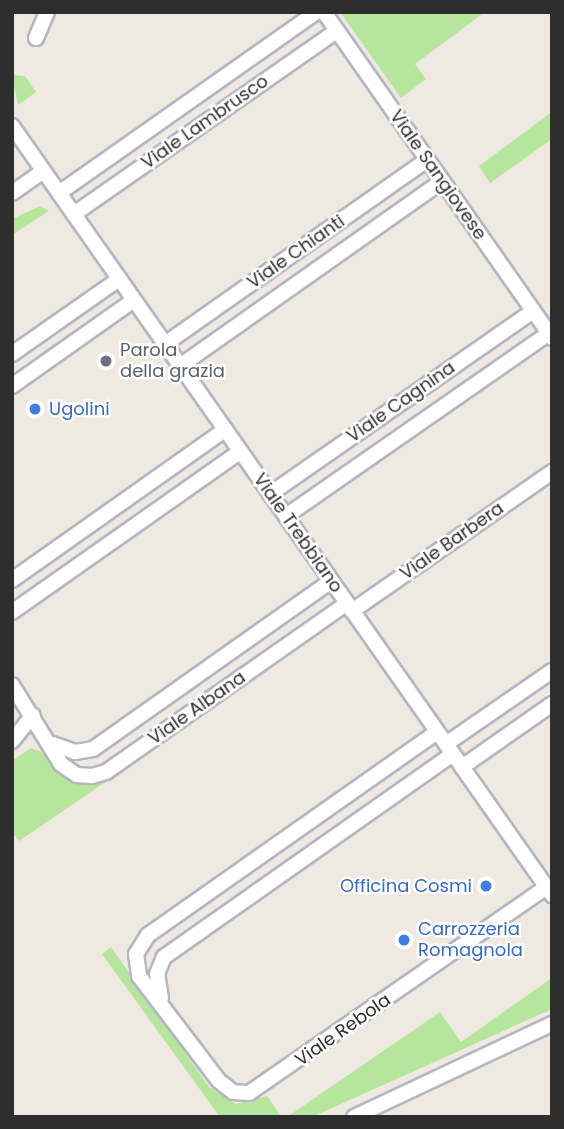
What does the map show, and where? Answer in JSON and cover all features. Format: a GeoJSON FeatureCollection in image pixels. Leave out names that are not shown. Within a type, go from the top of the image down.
{"type":"FeatureCollection","features":[{"type":"Feature","properties":{"kind":"street"},"geometry":{"type":"LineString","coordinates":[[36,38],[47,12]]}},
{"type":"Feature","properties":{"kind":"street","name":"Viale Lambrusco"},"geometry":{"type":"LineString","coordinates":[[59,193],[317,12]]}},
{"type":"Feature","properties":{"kind":"street","name":"Viale Sangiovese"},"geometry":{"type":"LineString","coordinates":[[324,12],[550,335]]}},
{"type":"Feature","properties":{"kind":"street","name":"Viale Lambrusco"},"geometry":{"type":"LineString","coordinates":[[74,214],[336,31]]}},
{"type":"Feature","properties":{"kind":"street","name":"Viale Trebbiano"},"geometry":{"type":"LineString","coordinates":[[12,126],[549,891]]}},
{"type":"Feature","properties":{"kind":"street","name":"Viale Chianti"},"geometry":{"type":"LineString","coordinates":[[165,344],[427,160]]}},
{"type":"Feature","properties":{"kind":"street"},"geometry":{"type":"LineString","coordinates":[[12,193],[43,171]]}},
{"type":"Feature","properties":{"kind":"street","name":"Viale Chianti"},"geometry":{"type":"LineString","coordinates":[[180,366],[442,181]]}},
{"type":"Feature","properties":{"kind":"street"},"geometry":{"type":"LineString","coordinates":[[12,354],[119,279]]}},
{"type":"Feature","properties":{"kind":"street"},"geometry":{"type":"LineString","coordinates":[[12,386],[134,300]]}},
{"type":"Feature","properties":{"kind":"street","name":"Viale Cagnina"},"geometry":{"type":"LineString","coordinates":[[270,494],[533,311]]}},
{"type":"Feature","properties":{"kind":"street","name":"Viale Cagnina"},"geometry":{"type":"LineString","coordinates":[[286,516],[550,335]]}},
{"type":"Feature","properties":{"kind":"street"},"geometry":{"type":"LineString","coordinates":[[12,580],[225,430]]}},
{"type":"Feature","properties":{"kind":"street"},"geometry":{"type":"LineString","coordinates":[[12,612],[240,452]]}},
{"type":"Feature","properties":{"kind":"street","name":"Viale Barbera"},"geometry":{"type":"LineString","coordinates":[[349,607],[552,472]]}},
{"type":"Feature","properties":{"kind":"street","name":"Viale Albana"},"geometry":{"type":"LineString","coordinates":[[53,744],[75,752],[93,749],[331,580]]}},
{"type":"Feature","properties":{"kind":"street","name":"Viale Albana"},"geometry":{"type":"LineString","coordinates":[[12,685],[53,744],[61,764],[77,775],[106,772],[349,607]]}},
{"type":"Feature","properties":{"kind":"street"},"geometry":{"type":"LineString","coordinates":[[161,998],[156,974],[164,957],[552,671]]}},
{"type":"Feature","properties":{"kind":"street"},"geometry":{"type":"LineString","coordinates":[[462,767],[552,704]]}},
{"type":"Feature","properties":{"kind":"street"},"geometry":{"type":"LineString","coordinates":[[12,741],[33,715]]}},
{"type":"Feature","properties":{"kind":"street","name":"Viale Rebola"},"geometry":{"type":"LineString","coordinates":[[437,732],[148,935],[136,954],[139,976],[161,998],[219,1082],[233,1092],[249,1093],[549,891]]}},
{"type":"Feature","properties":{"kind":"street"},"geometry":{"type":"LineString","coordinates":[[354,1117],[551,1024]]}},
{"type":"Feature","properties":{"kind":"green space"},"geometry":{"type":"Polygon","coordinates":[[[340,12],[485,12],[415,64],[426,79],[401,98],[340,12]]]}},
{"type":"Feature","properties":{"kind":"green space"},"geometry":{"type":"Polygon","coordinates":[[[12,75],[25,76],[36,92],[18,105],[12,75]]]}},
{"type":"Feature","properties":{"kind":"green space"},"geometry":{"type":"Polygon","coordinates":[[[552,112],[552,139],[490,183],[479,166],[552,112]]]}},
{"type":"Feature","properties":{"kind":"green space"},"geometry":{"type":"Polygon","coordinates":[[[40,206],[49,211],[12,235],[12,219],[40,206]]]}},
{"type":"Feature","properties":{"kind":"green space"},"geometry":{"type":"Polygon","coordinates":[[[31,748],[42,752],[70,782],[107,781],[19,841],[12,832],[12,761],[31,748]]]}},
{"type":"Feature","properties":{"kind":"green space"},"geometry":{"type":"Polygon","coordinates":[[[111,947],[209,1087],[236,1104],[267,1096],[282,1117],[220,1117],[102,954],[111,947]]]}},
{"type":"Feature","properties":{"kind":"green space"},"geometry":{"type":"Polygon","coordinates":[[[552,978],[552,1009],[312,1117],[287,1117],[440,1012],[461,1042],[552,978]]]}},
{"type":"Feature","properties":{"kind":"place","name":"Parola della grazia"},"geometry":{"type":"Point","coordinates":[106,361]}},
{"type":"Feature","properties":{"kind":"place","name":"Ugolini"},"geometry":{"type":"Point","coordinates":[35,409]}},
{"type":"Feature","properties":{"kind":"place","name":"Officina Cosmi"},"geometry":{"type":"Point","coordinates":[486,886]}},
{"type":"Feature","properties":{"kind":"place","name":"Carrozzeria Romagnola"},"geometry":{"type":"Point","coordinates":[404,940]}}]}
